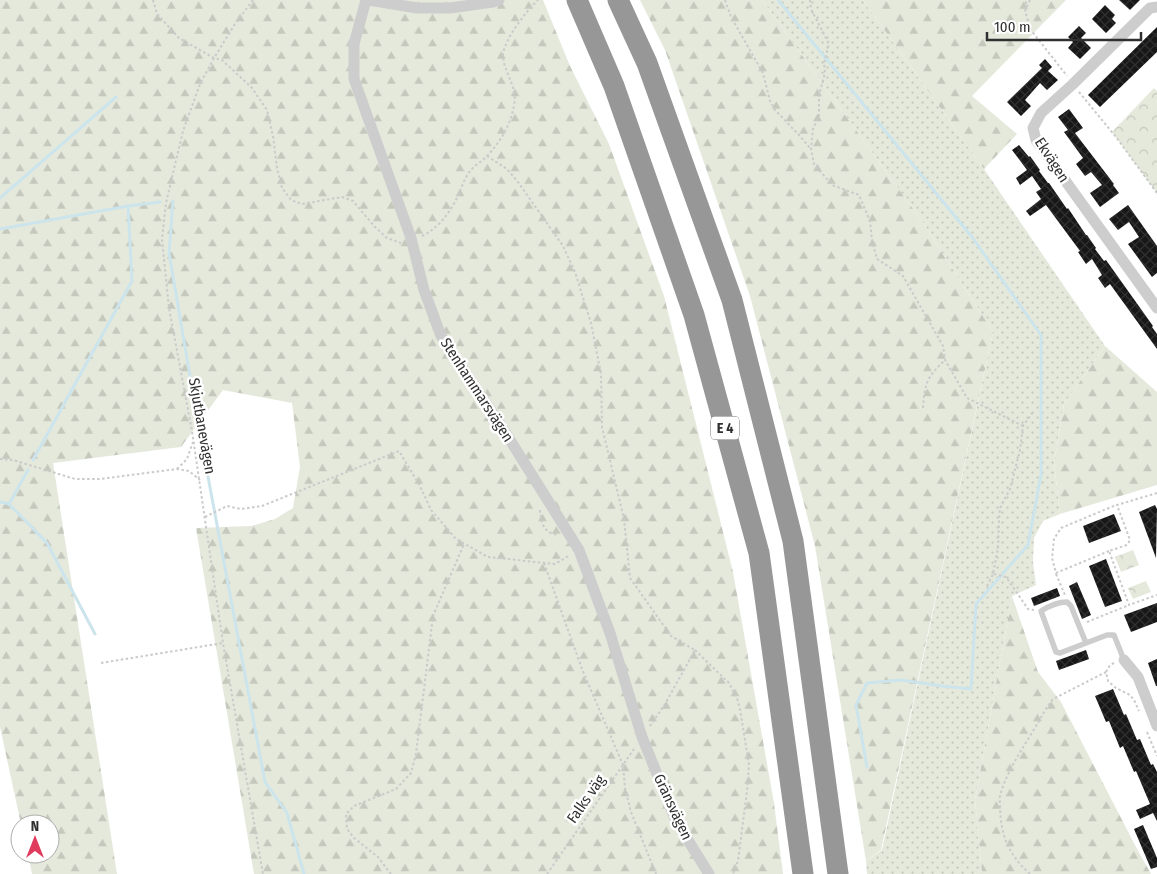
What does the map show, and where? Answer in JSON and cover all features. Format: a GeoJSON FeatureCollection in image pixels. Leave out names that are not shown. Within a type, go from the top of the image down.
{"type":"FeatureCollection","features":[{"type":"Feature","properties":{"kind":"highway","name":"E 4"},"geometry":{"type":"LineString","coordinates":[[577,0],[614,86],[694,315],[759,554],[803,874]]}},
{"type":"Feature","properties":{"kind":"highway","name":"E 4"},"geometry":{"type":"LineString","coordinates":[[618,0],[647,63],[732,300],[793,541],[838,874]]}},
{"type":"Feature","properties":{"kind":"street","name":"Stenhammarsvägen"},"geometry":{"type":"LineString","coordinates":[[499,0],[450,8],[417,8],[368,0],[354,44],[354,79],[411,238],[424,290],[441,336],[498,421],[579,550],[610,633],[642,737]]}},
{"type":"Feature","properties":{"kind":"street","name":"Ekvägen"},"geometry":{"type":"LineString","coordinates":[[1157,7],[1150,8],[1041,113],[1033,128],[1036,140],[1157,308]]}},
{"type":"Feature","properties":{"kind":"street"},"geometry":{"type":"LineString","coordinates":[[1124,660],[1138,677],[1153,722]]}},
{"type":"Feature","properties":{"kind":"street","name":"Gränsvägen"},"geometry":{"type":"LineString","coordinates":[[642,737],[676,821],[709,874]]}},
{"type":"Feature","properties":{"kind":"lane"},"geometry":{"type":"LineString","coordinates":[[1086,643],[1071,606],[1067,602],[1060,602],[1041,611],[1056,652],[1060,653],[1086,643],[1107,634],[1114,635],[1124,660]]}},
{"type":"Feature","properties":{"kind":"path","name":"Skjutbanevägen"},"geometry":{"type":"LineString","coordinates":[[253,0],[235,24],[200,84],[183,131],[166,203],[162,239],[168,298],[194,441],[223,643],[263,874]]}},
{"type":"Feature","properties":{"kind":"path"},"geometry":{"type":"LineString","coordinates":[[725,0],[732,17],[763,73],[770,100],[775,110],[811,149]]}},
{"type":"Feature","properties":{"kind":"path"},"geometry":{"type":"LineString","coordinates":[[810,0],[812,9],[829,44],[819,95],[819,116],[813,129],[811,149],[814,164],[832,185],[860,195],[870,220],[872,241],[877,259],[903,276],[943,346],[944,360],[967,398],[1023,426]]}},
{"type":"Feature","properties":{"kind":"path"},"geometry":{"type":"LineString","coordinates":[[1026,0],[1026,11],[1031,30],[1116,137],[1157,193]]}},
{"type":"Feature","properties":{"kind":"path"},"geometry":{"type":"LineString","coordinates":[[1026,11],[1030,0]]}},
{"type":"Feature","properties":{"kind":"path"},"geometry":{"type":"LineString","coordinates":[[487,156],[507,169],[518,182],[562,246],[575,272],[591,323],[601,374],[602,427],[624,519],[630,578],[671,636],[694,650],[729,683],[737,698],[749,765],[748,791],[738,861],[733,874]]}},
{"type":"Feature","properties":{"kind":"path"},"geometry":{"type":"LineString","coordinates":[[923,408],[924,389],[931,373],[944,360]]}},
{"type":"Feature","properties":{"kind":"path"},"geometry":{"type":"LineString","coordinates":[[986,586],[994,574],[998,548],[1000,508],[1010,489],[1020,450],[1023,426],[1033,412]]}},
{"type":"Feature","properties":{"kind":"path"},"geometry":{"type":"LineString","coordinates":[[177,469],[187,459],[194,441]]}},
{"type":"Feature","properties":{"kind":"path"},"geometry":{"type":"LineString","coordinates":[[205,517],[227,506],[241,509],[262,506],[399,451],[420,486],[431,510],[456,539],[464,544],[488,557],[555,564],[579,550]]}},
{"type":"Feature","properties":{"kind":"path"},"geometry":{"type":"LineString","coordinates":[[0,459],[13,460],[75,479],[100,479],[177,469],[189,471],[200,480]]}},
{"type":"Feature","properties":{"kind":"path"},"geometry":{"type":"LineString","coordinates":[[1067,602],[1052,558],[1054,539],[1061,528],[1117,505],[1157,493]]}},
{"type":"Feature","properties":{"kind":"path"},"geometry":{"type":"LineString","coordinates":[[1056,573],[1127,545],[1130,540],[1117,505]]}},
{"type":"Feature","properties":{"kind":"path"},"geometry":{"type":"LineString","coordinates":[[391,874],[378,857],[354,838],[347,829],[346,814],[354,806],[396,789],[411,773],[416,754],[433,616],[464,544]]}},
{"type":"Feature","properties":{"kind":"path"},"geometry":{"type":"LineString","coordinates":[[1109,552],[1129,605]]}},
{"type":"Feature","properties":{"kind":"path"},"geometry":{"type":"LineString","coordinates":[[544,563],[582,669],[623,766],[625,788],[631,812],[656,874]]}},
{"type":"Feature","properties":{"kind":"path"},"geometry":{"type":"LineString","coordinates":[[994,574],[1006,576],[1028,609],[1041,611]]}},
{"type":"Feature","properties":{"kind":"path"},"geometry":{"type":"LineString","coordinates":[[1078,625],[1157,595]]}},
{"type":"Feature","properties":{"kind":"path"},"geometry":{"type":"LineString","coordinates":[[101,662],[223,643]]}},
{"type":"Feature","properties":{"kind":"path","name":"Falks väg"},"geometry":{"type":"LineString","coordinates":[[548,874],[665,704],[694,650]]}},
{"type":"Feature","properties":{"kind":"path"},"geometry":{"type":"LineString","coordinates":[[1030,874],[1022,867],[1008,848],[1000,825],[1000,794],[1013,762],[1053,699],[1106,672],[1110,665],[1124,660]]}},
{"type":"Feature","properties":{"kind":"path"},"geometry":{"type":"LineString","coordinates":[[1106,672],[1108,681],[1116,688],[1130,695],[1134,700],[1142,719]]}},
{"type":"Feature","properties":{"kind":"path"},"geometry":{"type":"LineString","coordinates":[[1153,722],[1157,756]]}},
{"type":"Feature","properties":{"kind":"green space"},"geometry":{"type":"Polygon","coordinates":[[[0,0],[543,0],[570,66],[609,144],[664,296],[733,572],[774,803],[783,874],[254,874],[196,528],[251,526],[275,519],[293,508],[300,467],[292,403],[223,390],[181,447],[53,463],[117,874],[32,874],[30,864],[60,864],[60,814],[19,814],[0,727],[0,0]]]}},
{"type":"Feature","properties":{"kind":"green space"},"geometry":{"type":"Polygon","coordinates":[[[640,0],[762,0],[921,220],[993,332],[881,850],[866,861],[815,546],[750,296],[665,50],[640,0]]]}},
{"type":"Feature","properties":{"kind":"green space"},"geometry":{"type":"Polygon","coordinates":[[[762,0],[863,0],[984,169],[1105,346],[1064,404],[1054,463],[1060,514],[1043,521],[1034,538],[1033,562],[1036,585],[1012,596],[975,800],[982,874],[867,874],[866,861],[882,850],[993,332],[921,220],[762,0]]]}},
{"type":"Feature","properties":{"kind":"green space"},"geometry":{"type":"Polygon","coordinates":[[[863,0],[1066,0],[972,96],[1017,134],[984,169],[863,0]]]}},
{"type":"Feature","properties":{"kind":"green space"},"geometry":{"type":"Polygon","coordinates":[[[1154,88],[1157,91],[1157,193],[1112,132],[1154,88]]]}},
{"type":"Feature","properties":{"kind":"green space"},"geometry":{"type":"Polygon","coordinates":[[[1105,346],[1157,392],[1157,485],[1060,514],[1054,463],[1064,404],[1105,346]]]}},
{"type":"Feature","properties":{"kind":"green space"},"geometry":{"type":"Polygon","coordinates":[[[1133,550],[1139,565],[1121,572],[1115,557],[1133,550]]]}},
{"type":"Feature","properties":{"kind":"green space"},"geometry":{"type":"Polygon","coordinates":[[[1146,581],[1151,592],[1133,599],[1128,588],[1146,581]]]}},
{"type":"Feature","properties":{"kind":"green space"},"geometry":{"type":"Polygon","coordinates":[[[1012,596],[1038,672],[1061,702],[1151,874],[982,874],[975,800],[1012,596]]]}},
{"type":"Feature","properties":{"kind":"building"},"geometry":{"type":"Polygon","coordinates":[[[1119,0],[1140,0],[1130,10],[1119,0]]]}},
{"type":"Feature","properties":{"kind":"building"},"geometry":{"type":"Polygon","coordinates":[[[1105,5],[1115,15],[1112,19],[1116,23],[1106,33],[1092,19],[1105,5]]]}},
{"type":"Feature","properties":{"kind":"building"},"geometry":{"type":"Polygon","coordinates":[[[1079,26],[1086,33],[1081,38],[1091,48],[1080,59],[1068,48],[1073,42],[1068,37],[1079,26]]]}},
{"type":"Feature","properties":{"kind":"building"},"geometry":{"type":"Polygon","coordinates":[[[1157,27],[1157,52],[1100,107],[1088,95],[1157,27]]]}},
{"type":"Feature","properties":{"kind":"building"},"geometry":{"type":"Polygon","coordinates":[[[1045,59],[1052,67],[1048,71],[1058,80],[1047,90],[1040,83],[1025,100],[1031,106],[1021,116],[1007,102],[1042,68],[1039,65],[1045,59]]]}},
{"type":"Feature","properties":{"kind":"building"},"geometry":{"type":"Polygon","coordinates":[[[1069,109],[1083,128],[1075,133],[1119,193],[1100,207],[1090,193],[1102,185],[1091,172],[1085,176],[1076,164],[1083,158],[1064,132],[1068,130],[1058,117],[1069,109]]]}},
{"type":"Feature","properties":{"kind":"building"},"geometry":{"type":"Polygon","coordinates":[[[1019,145],[1030,156],[1095,249],[1104,261],[1106,260],[1153,326],[1157,334],[1157,349],[1110,284],[1105,288],[1098,278],[1102,275],[1092,259],[1086,264],[1078,252],[1080,251],[1046,205],[1030,216],[1026,211],[1041,199],[1036,192],[1041,189],[1032,176],[1020,185],[1016,178],[1027,170],[1012,150],[1019,145]]]}},
{"type":"Feature","properties":{"kind":"building"},"geometry":{"type":"Polygon","coordinates":[[[1128,205],[1157,246],[1157,273],[1152,277],[1128,244],[1139,237],[1129,222],[1118,230],[1109,219],[1128,205]]]}},
{"type":"Feature","properties":{"kind":"building"},"geometry":{"type":"Polygon","coordinates":[[[1155,505],[1157,509],[1156,558],[1139,512],[1155,505]]]}},
{"type":"Feature","properties":{"kind":"building"},"geometry":{"type":"Polygon","coordinates":[[[1114,514],[1121,531],[1089,543],[1083,526],[1114,514]]]}},
{"type":"Feature","properties":{"kind":"building"},"geometry":{"type":"Polygon","coordinates":[[[1106,559],[1122,601],[1105,607],[1089,566],[1106,559]]]}},
{"type":"Feature","properties":{"kind":"building"},"geometry":{"type":"Polygon","coordinates":[[[1077,582],[1091,615],[1082,619],[1069,586],[1077,582]]]}},
{"type":"Feature","properties":{"kind":"building"},"geometry":{"type":"Polygon","coordinates":[[[1057,588],[1060,596],[1034,606],[1031,598],[1057,588]]]}},
{"type":"Feature","properties":{"kind":"building"},"geometry":{"type":"Polygon","coordinates":[[[1157,603],[1157,622],[1131,632],[1124,615],[1157,603]]]}},
{"type":"Feature","properties":{"kind":"building"},"geometry":{"type":"Polygon","coordinates":[[[1086,650],[1089,659],[1059,670],[1056,661],[1086,650]]]}},
{"type":"Feature","properties":{"kind":"building"},"geometry":{"type":"Polygon","coordinates":[[[1157,659],[1157,686],[1156,686],[1148,663],[1157,659]]]}},
{"type":"Feature","properties":{"kind":"building"},"geometry":{"type":"Polygon","coordinates":[[[1113,689],[1137,740],[1140,739],[1151,765],[1153,764],[1157,772],[1157,821],[1153,813],[1140,819],[1136,810],[1150,804],[1136,771],[1134,772],[1123,746],[1120,748],[1109,721],[1106,722],[1095,696],[1113,689]]]}},
{"type":"Feature","properties":{"kind":"building"},"geometry":{"type":"Polygon","coordinates":[[[1143,825],[1157,858],[1157,867],[1151,869],[1134,829],[1143,825]]]}},
{"type":"Feature","properties":{"kind":"waterway"},"geometry":{"type":"LineString","coordinates":[[778,0],[972,237],[1041,335],[1041,475],[1028,545],[976,604],[971,689],[901,680],[867,683],[856,705],[867,767]]}},
{"type":"Feature","properties":{"kind":"waterway"},"geometry":{"type":"LineString","coordinates":[[0,198],[116,97]]}},
{"type":"Feature","properties":{"kind":"waterway"},"geometry":{"type":"LineString","coordinates":[[173,201],[169,253],[198,423],[265,782],[287,813],[304,874]]}},
{"type":"Feature","properties":{"kind":"waterway"},"geometry":{"type":"LineString","coordinates":[[0,229],[160,202]]}},
{"type":"Feature","properties":{"kind":"waterway"},"geometry":{"type":"LineString","coordinates":[[33,460],[132,281],[128,206]]}},
{"type":"Feature","properties":{"kind":"waterway"},"geometry":{"type":"LineString","coordinates":[[9,504],[28,470]]}},
{"type":"Feature","properties":{"kind":"waterway"},"geometry":{"type":"LineString","coordinates":[[0,502],[9,504],[47,543],[95,634]]}}]}
